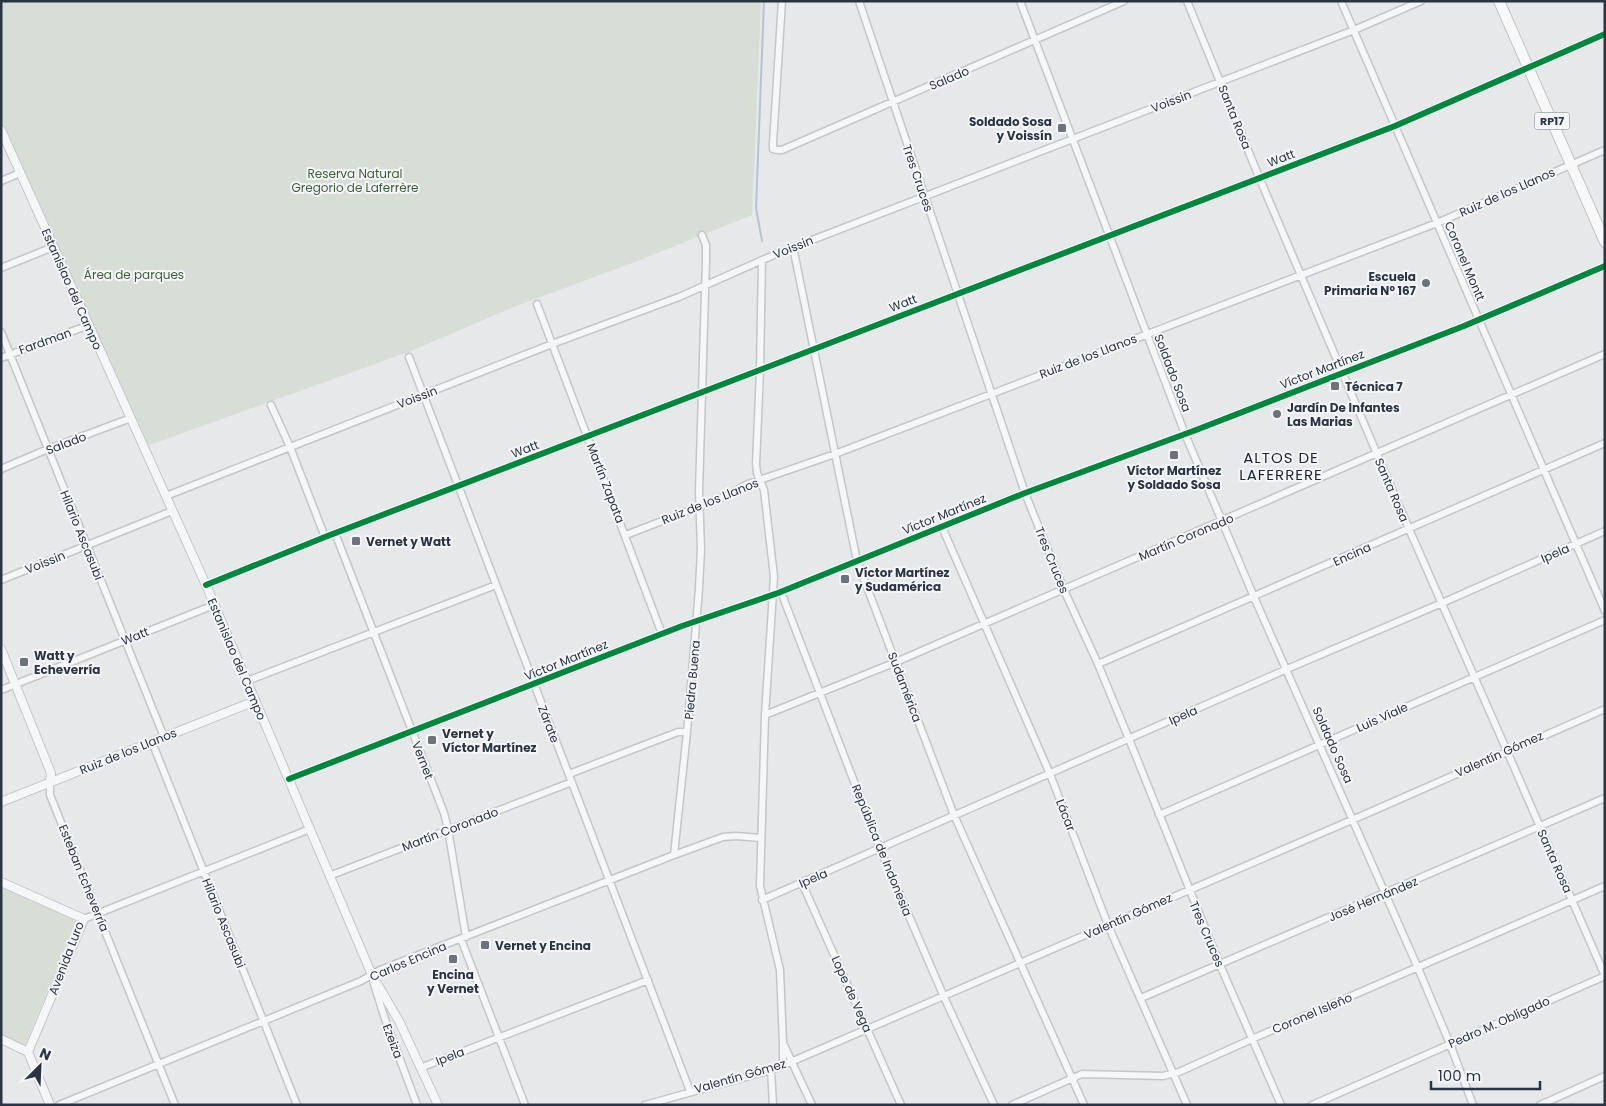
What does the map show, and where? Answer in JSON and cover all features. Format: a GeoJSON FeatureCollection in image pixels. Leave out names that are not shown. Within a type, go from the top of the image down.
{"type":"FeatureCollection","features":[{"type":"Feature","properties":{"kind":"main road","name":"RP17"},"geometry":{"type":"LineString","coordinates":[[1499,1],[1605,242]]}},
{"type":"Feature","properties":{"kind":"street","name":"Salado"},"geometry":{"type":"LineString","coordinates":[[782,1],[773,149],[782,150],[1124,1]]}},
{"type":"Feature","properties":{"kind":"street","name":"Tres Cruces"},"geometry":{"type":"LineString","coordinates":[[859,1],[1025,493],[1064,590],[1098,664],[1129,739],[1188,889],[1281,1105]]}},
{"type":"Feature","properties":{"kind":"street","name":"Soldado Sosa"},"geometry":{"type":"LineString","coordinates":[[1020,1],[1185,434],[1254,596],[1418,968],[1473,1105]]}},
{"type":"Feature","properties":{"kind":"street","name":"Santa Rosa"},"geometry":{"type":"LineString","coordinates":[[1187,1],[1376,453],[1605,976]]}},
{"type":"Feature","properties":{"kind":"street","name":"Coronel Montt"},"geometry":{"type":"LineString","coordinates":[[1341,1],[1605,611]]}},
{"type":"Feature","properties":{"kind":"street","name":"Voissin"},"geometry":{"type":"LineString","coordinates":[[166,496],[552,344],[679,297],[793,247],[1354,30],[1421,1]]}},
{"type":"Feature","properties":{"kind":"street","name":"Watt"},"geometry":{"type":"LineString","coordinates":[[206,585],[335,533],[1394,126],[1605,34]]}},
{"type":"Feature","properties":{"kind":"street","name":"Estanislao del Campo"},"geometry":{"type":"LineString","coordinates":[[1,130],[206,585],[372,975],[399,1021],[438,1105]]}},
{"type":"Feature","properties":{"kind":"street","name":"Ruiz de los Llanos"},"geometry":{"type":"LineString","coordinates":[[626,535],[761,480],[835,454],[1437,223],[1605,150]]}},
{"type":"Feature","properties":{"kind":"street"},"geometry":{"type":"LineString","coordinates":[[1,181],[20,173]]}},
{"type":"Feature","properties":{"kind":"street","name":"Piedra Buena"},"geometry":{"type":"LineString","coordinates":[[674,856],[697,620],[701,549],[700,506],[706,252],[702,235]]}},
{"type":"Feature","properties":{"kind":"street"},"geometry":{"type":"LineString","coordinates":[[1,268],[54,247]]}},
{"type":"Feature","properties":{"kind":"street","name":"Sudamérica"},"geometry":{"type":"LineString","coordinates":[[793,247],[857,561],[954,815],[1084,1105]]}},
{"type":"Feature","properties":{"kind":"street"},"geometry":{"type":"LineString","coordinates":[[762,260],[756,464],[757,473],[765,495],[774,577],[765,715],[760,886],[780,970],[783,1065]]}},
{"type":"Feature","properties":{"kind":"street","name":"Víctor Martínez"},"geometry":{"type":"LineString","coordinates":[[289,779],[697,620],[781,592],[1025,493],[1185,434],[1478,320],[1605,266]]}},
{"type":"Feature","properties":{"kind":"street","name":"Martín Zapata"},"geometry":{"type":"LineString","coordinates":[[537,304],[662,634]]}},
{"type":"Feature","properties":{"kind":"street","name":"Fardman"},"geometry":{"type":"LineString","coordinates":[[1,358],[88,325]]}},
{"type":"Feature","properties":{"kind":"street","name":"Hilario Ascasubi"},"geometry":{"type":"LineString","coordinates":[[1,332],[164,737]]}},
{"type":"Feature","properties":{"kind":"street","name":"Martín Coronado"},"geometry":{"type":"LineString","coordinates":[[765,715],[896,662],[1064,590],[1605,354]]}},
{"type":"Feature","properties":{"kind":"street","name":"Zárate"},"geometry":{"type":"LineString","coordinates":[[409,357],[690,1091]]}},
{"type":"Feature","properties":{"kind":"street"},"geometry":{"type":"LineString","coordinates":[[271,404],[325,537]]}},
{"type":"Feature","properties":{"kind":"street","name":"Salado"},"geometry":{"type":"LineString","coordinates":[[1,469],[131,418]]}},
{"type":"Feature","properties":{"kind":"street","name":"Encina"},"geometry":{"type":"LineString","coordinates":[[1098,664],[1605,443]]}},
{"type":"Feature","properties":{"kind":"street","name":"Voissin"},"geometry":{"type":"LineString","coordinates":[[1,580],[172,511]]}},
{"type":"Feature","properties":{"kind":"street","name":"Lácar"},"geometry":{"type":"LineString","coordinates":[[942,527],[1050,774],[1108,925],[1187,1105]]}},
{"type":"Feature","properties":{"kind":"street","name":"Ipela"},"geometry":{"type":"LineString","coordinates":[[762,900],[1287,669],[1605,532]]}},
{"type":"Feature","properties":{"kind":"street","name":"Vernet"},"geometry":{"type":"LineString","coordinates":[[335,533],[413,731],[448,829],[464,938],[498,1038],[525,1105]]}},
{"type":"Feature","properties":{"kind":"street"},"geometry":{"type":"LineString","coordinates":[[247,681],[496,585]]}},
{"type":"Feature","properties":{"kind":"street","name":"República de Indonesia"},"geometry":{"type":"LineString","coordinates":[[781,592],[880,849],[944,997],[994,1105]]}},
{"type":"Feature","properties":{"kind":"street","name":"Watt"},"geometry":{"type":"LineString","coordinates":[[1,690],[214,605]]}},
{"type":"Feature","properties":{"kind":"street","name":"Luis Viale"},"geometry":{"type":"LineString","coordinates":[[1160,815],[1605,620]]}},
{"type":"Feature","properties":{"kind":"street","name":"Esteban Echeverría"},"geometry":{"type":"LineString","coordinates":[[1,649],[51,773],[50,795],[175,1105]]}},
{"type":"Feature","properties":{"kind":"street","name":"Ruiz de los Llanos"},"geometry":{"type":"LineString","coordinates":[[1,802],[255,701]]}},
{"type":"Feature","properties":{"kind":"street","name":"Valentín Gómez"},"geometry":{"type":"LineString","coordinates":[[645,1105],[771,1070],[944,997],[1188,889],[1605,709]]}},
{"type":"Feature","properties":{"kind":"street"},"geometry":{"type":"LineString","coordinates":[[569,774],[678,732],[687,732]]}},
{"type":"Feature","properties":{"kind":"street","name":"Hilario Ascasubi"},"geometry":{"type":"LineString","coordinates":[[152,742],[297,1105]]}},
{"type":"Feature","properties":{"kind":"street","name":"Martín Coronado"},"geometry":{"type":"LineString","coordinates":[[329,876],[572,782]]}},
{"type":"Feature","properties":{"kind":"street","name":"José Hernández"},"geometry":{"type":"LineString","coordinates":[[1141,998],[1605,798]]}},
{"type":"Feature","properties":{"kind":"street"},"geometry":{"type":"LineString","coordinates":[[84,919],[310,829]]}},
{"type":"Feature","properties":{"kind":"street","name":"Carlos Encina"},"geometry":{"type":"LineString","coordinates":[[59,1105],[263,1021],[380,970],[609,880],[723,837],[761,838]]}},
{"type":"Feature","properties":{"kind":"street","name":"Avenida Luro"},"geometry":{"type":"LineString","coordinates":[[1,882],[84,919],[28,1052]]}},
{"type":"Feature","properties":{"kind":"street","name":"Lope de Vega"},"geometry":{"type":"LineString","coordinates":[[802,883],[901,1105]]}},
{"type":"Feature","properties":{"kind":"street","name":"Coronel Isleño"},"geometry":{"type":"LineString","coordinates":[[1012,1105],[1082,1074],[1163,1076],[1173,1074],[1605,886]]}},
{"type":"Feature","properties":{"kind":"street","name":"Ezeiza"},"geometry":{"type":"LineString","coordinates":[[372,975],[385,1019],[417,1105]]}},
{"type":"Feature","properties":{"kind":"street","name":"Pedro M. Obligado"},"geometry":{"type":"LineString","coordinates":[[1312,1105],[1605,976]]}},
{"type":"Feature","properties":{"kind":"street","name":"Ipela"},"geometry":{"type":"LineString","coordinates":[[420,1068],[648,980]]}},
{"type":"Feature","properties":{"kind":"street"},"geometry":{"type":"LineString","coordinates":[[1,1040],[28,1052],[50,1105]]}},
{"type":"Feature","properties":{"kind":"street"},"geometry":{"type":"LineString","coordinates":[[783,1043],[812,1105]]}},
{"type":"Feature","properties":{"kind":"street"},"geometry":{"type":"LineString","coordinates":[[771,1070],[773,1105]]}},
{"type":"Feature","properties":{"kind":"street"},"geometry":{"type":"LineString","coordinates":[[1540,1105],[1605,1076]]}},
{"type":"Feature","properties":{"kind":"green space","name":"Reserva Natural Gregorio de Laferrère"},"geometry":{"type":"Polygon","coordinates":[[[1,1],[761,1],[752,215],[640,260],[511,308],[411,351],[144,447],[1,130],[1,1]]]}},
{"type":"Feature","properties":{"kind":"green space"},"geometry":{"type":"Polygon","coordinates":[[[1,886],[78,919],[25,1045],[1,1034],[1,886]]]}},
{"type":"Feature","properties":{"kind":"waterway"},"geometry":{"type":"LineString","coordinates":[[762,241],[756,208],[764,1]]}},
{"type":"Feature","properties":{"kind":"cycle path"},"geometry":{"type":"LineString","coordinates":[[206,585],[325,537],[1395,126],[1605,34]]}},
{"type":"Feature","properties":{"kind":"cycle path"},"geometry":{"type":"LineString","coordinates":[[289,779],[682,626],[778,593],[1025,493],[1196,430],[1464,326],[1605,266]]}},
{"type":"Feature","properties":{"kind":"place","name":"Soldado Sosa y Voissín"},"geometry":{"type":"Point","coordinates":[1062,128]}},
{"type":"Feature","properties":{"kind":"place","name":"Escuela Primaria Nº 167"},"geometry":{"type":"Point","coordinates":[1426,283]}},
{"type":"Feature","properties":{"kind":"place","name":"Técnica 7"},"geometry":{"type":"Point","coordinates":[1335,386]}},
{"type":"Feature","properties":{"kind":"place","name":"Jardín De Infantes Las Marias"},"geometry":{"type":"Point","coordinates":[1277,414]}},
{"type":"Feature","properties":{"kind":"place","name":"Víctor Martínez y Soldado Sosa"},"geometry":{"type":"Point","coordinates":[1174,455]}},
{"type":"Feature","properties":{"kind":"place","name":"Vernet y Watt"},"geometry":{"type":"Point","coordinates":[356,541]}},
{"type":"Feature","properties":{"kind":"place","name":"Víctor Martínez y Sudamérica"},"geometry":{"type":"Point","coordinates":[845,579]}},
{"type":"Feature","properties":{"kind":"place","name":"Watt y Echeverría"},"geometry":{"type":"Point","coordinates":[24,662]}},
{"type":"Feature","properties":{"kind":"place","name":"Vernet y Víctor Martínez"},"geometry":{"type":"Point","coordinates":[432,740]}},
{"type":"Feature","properties":{"kind":"place","name":"Vernet y Encina"},"geometry":{"type":"Point","coordinates":[485,945]}},
{"type":"Feature","properties":{"kind":"place","name":"Encina y Vernet"},"geometry":{"type":"Point","coordinates":[453,959]}},
{"type":"Feature","properties":{"kind":"district","name":"ALTOS DE LAFERRERE"},"geometry":{"type":"Point","coordinates":[1281,466]}},
{"type":"Feature","properties":{"kind":"park label","name":"Área de parques"},"geometry":{"type":"Point","coordinates":[134,274]}}]}
